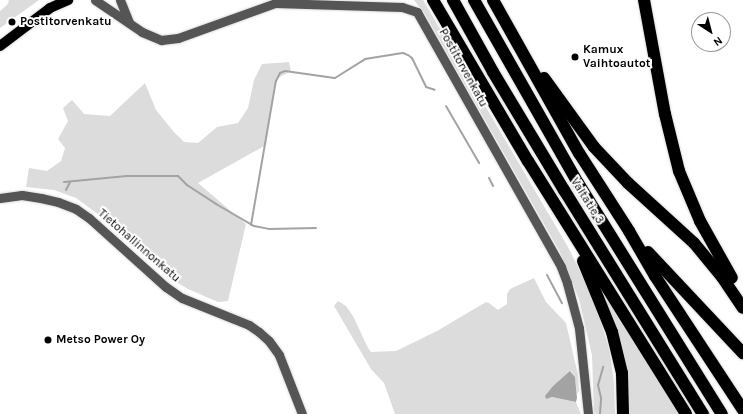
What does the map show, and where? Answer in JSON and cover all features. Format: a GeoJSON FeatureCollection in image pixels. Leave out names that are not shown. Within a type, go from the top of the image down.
{"type":"FeatureCollection","features":[{"type":"Feature","properties":{"kind":"highway"},"geometry":{"type":"LineString","coordinates":[[433,0],[544,186],[686,414]]}},
{"type":"Feature","properties":{"kind":"highway","name":"Valtatie 3"},"geometry":{"type":"LineString","coordinates":[[452,0],[560,184],[703,414]]}},
{"type":"Feature","properties":{"kind":"highway","name":"Valtatie 3"},"geometry":{"type":"LineString","coordinates":[[474,0],[578,183],[722,414]]}},
{"type":"Feature","properties":{"kind":"highway"},"geometry":{"type":"LineString","coordinates":[[493,0],[579,153],[630,231],[655,276],[743,410]]}},
{"type":"Feature","properties":{"kind":"highway"},"geometry":{"type":"LineString","coordinates":[[644,0],[665,114],[679,172],[689,199],[710,242],[743,298]]}},
{"type":"Feature","properties":{"kind":"highway"},"geometry":{"type":"LineString","coordinates":[[523,53],[534,65],[594,147],[628,183],[694,243],[722,277],[743,308]]}},
{"type":"Feature","properties":{"kind":"highway"},"geometry":{"type":"LineString","coordinates":[[544,186],[586,267],[612,332],[622,373],[623,414]]}},
{"type":"Feature","properties":{"kind":"highway"},"geometry":{"type":"LineString","coordinates":[[630,231],[654,260],[743,353]]}},
{"type":"Feature","properties":{"kind":"main road"},"geometry":{"type":"LineString","coordinates":[[0,46],[52,4],[68,0]]}},
{"type":"Feature","properties":{"kind":"street","name":"Postitorvenkatu"},"geometry":{"type":"LineString","coordinates":[[95,0],[151,37],[168,40],[178,38],[275,3],[402,7],[417,12],[561,267],[567,283],[579,328],[588,414]]}},
{"type":"Feature","properties":{"kind":"street"},"geometry":{"type":"LineString","coordinates":[[120,0],[129,22]]}},
{"type":"Feature","properties":{"kind":"street","name":"Tietohallinnonkatu"},"geometry":{"type":"LineString","coordinates":[[0,198],[22,195],[42,198],[58,202],[76,210],[89,218],[166,288],[182,298],[248,325],[259,332],[269,341],[279,355],[302,414]]}},
{"type":"Feature","properties":{"kind":"shaded area"},"geometry":{"type":"Polygon","coordinates":[[[8,0],[39,0],[0,28],[0,11],[7,5],[8,0]]]}},
{"type":"Feature","properties":{"kind":"shaded area"},"geometry":{"type":"Polygon","coordinates":[[[414,0],[423,0],[568,247],[596,304],[610,353],[614,383],[615,414],[594,414],[592,355],[579,299],[560,252],[426,16],[414,0]]]}},
{"type":"Feature","properties":{"kind":"shaded area"},"geometry":{"type":"Polygon","coordinates":[[[289,62],[291,71],[276,79],[266,145],[198,183],[246,224],[228,301],[218,302],[188,289],[165,275],[106,220],[76,198],[54,190],[26,187],[29,168],[47,171],[61,161],[65,148],[58,139],[68,121],[63,108],[72,100],[84,114],[110,116],[145,83],[156,110],[173,131],[184,142],[198,143],[217,127],[238,123],[248,108],[254,80],[262,64],[289,62]]]}},
{"type":"Feature","properties":{"kind":"shaded area"},"geometry":{"type":"Polygon","coordinates":[[[534,278],[546,302],[566,323],[578,375],[579,391],[577,394],[575,377],[571,371],[553,386],[545,398],[552,397],[576,402],[581,414],[395,414],[384,383],[371,369],[334,306],[338,301],[346,306],[353,316],[371,352],[396,351],[437,331],[486,302],[498,310],[507,304],[507,294],[510,289],[534,278]]]}},
{"type":"Feature","properties":{"kind":"shaded area"},"geometry":{"type":"Polygon","coordinates":[[[609,301],[679,414],[625,414],[605,303],[609,301]]]}},
{"type":"Feature","properties":{"kind":"shaded area"},"geometry":{"type":"Polygon","coordinates":[[[570,371],[575,377],[576,402],[552,397],[546,399],[545,396],[553,386],[570,371]]]}},
{"type":"Feature","properties":{"kind":"waterway"},"geometry":{"type":"LineString","coordinates":[[251,225],[276,81],[280,73],[285,71],[335,78],[365,59],[403,53],[412,58],[426,87],[435,90]]}},
{"type":"Feature","properties":{"kind":"waterway"},"geometry":{"type":"LineString","coordinates":[[446,106],[479,163]]}},
{"type":"Feature","properties":{"kind":"waterway"},"geometry":{"type":"LineString","coordinates":[[64,182],[127,176],[178,176],[187,185],[254,226],[269,229],[316,228]]}},
{"type":"Feature","properties":{"kind":"waterway"},"geometry":{"type":"LineString","coordinates":[[489,178],[493,186]]}},
{"type":"Feature","properties":{"kind":"waterway"},"geometry":{"type":"LineString","coordinates":[[66,190],[70,182]]}},
{"type":"Feature","properties":{"kind":"waterway"},"geometry":{"type":"LineString","coordinates":[[547,275],[562,303]]}},
{"type":"Feature","properties":{"kind":"waterway"},"geometry":{"type":"LineString","coordinates":[[600,414],[601,398],[598,385],[603,367]]}},
{"type":"Feature","properties":{"kind":"place","name":"Postitorvenkatu"},"geometry":{"type":"Point","coordinates":[12,22]}},
{"type":"Feature","properties":{"kind":"place","name":"Kamux Vaihtoautot"},"geometry":{"type":"Point","coordinates":[575,57]}},
{"type":"Feature","properties":{"kind":"place","name":"Metso Power Oy"},"geometry":{"type":"Point","coordinates":[48,340]}}]}
